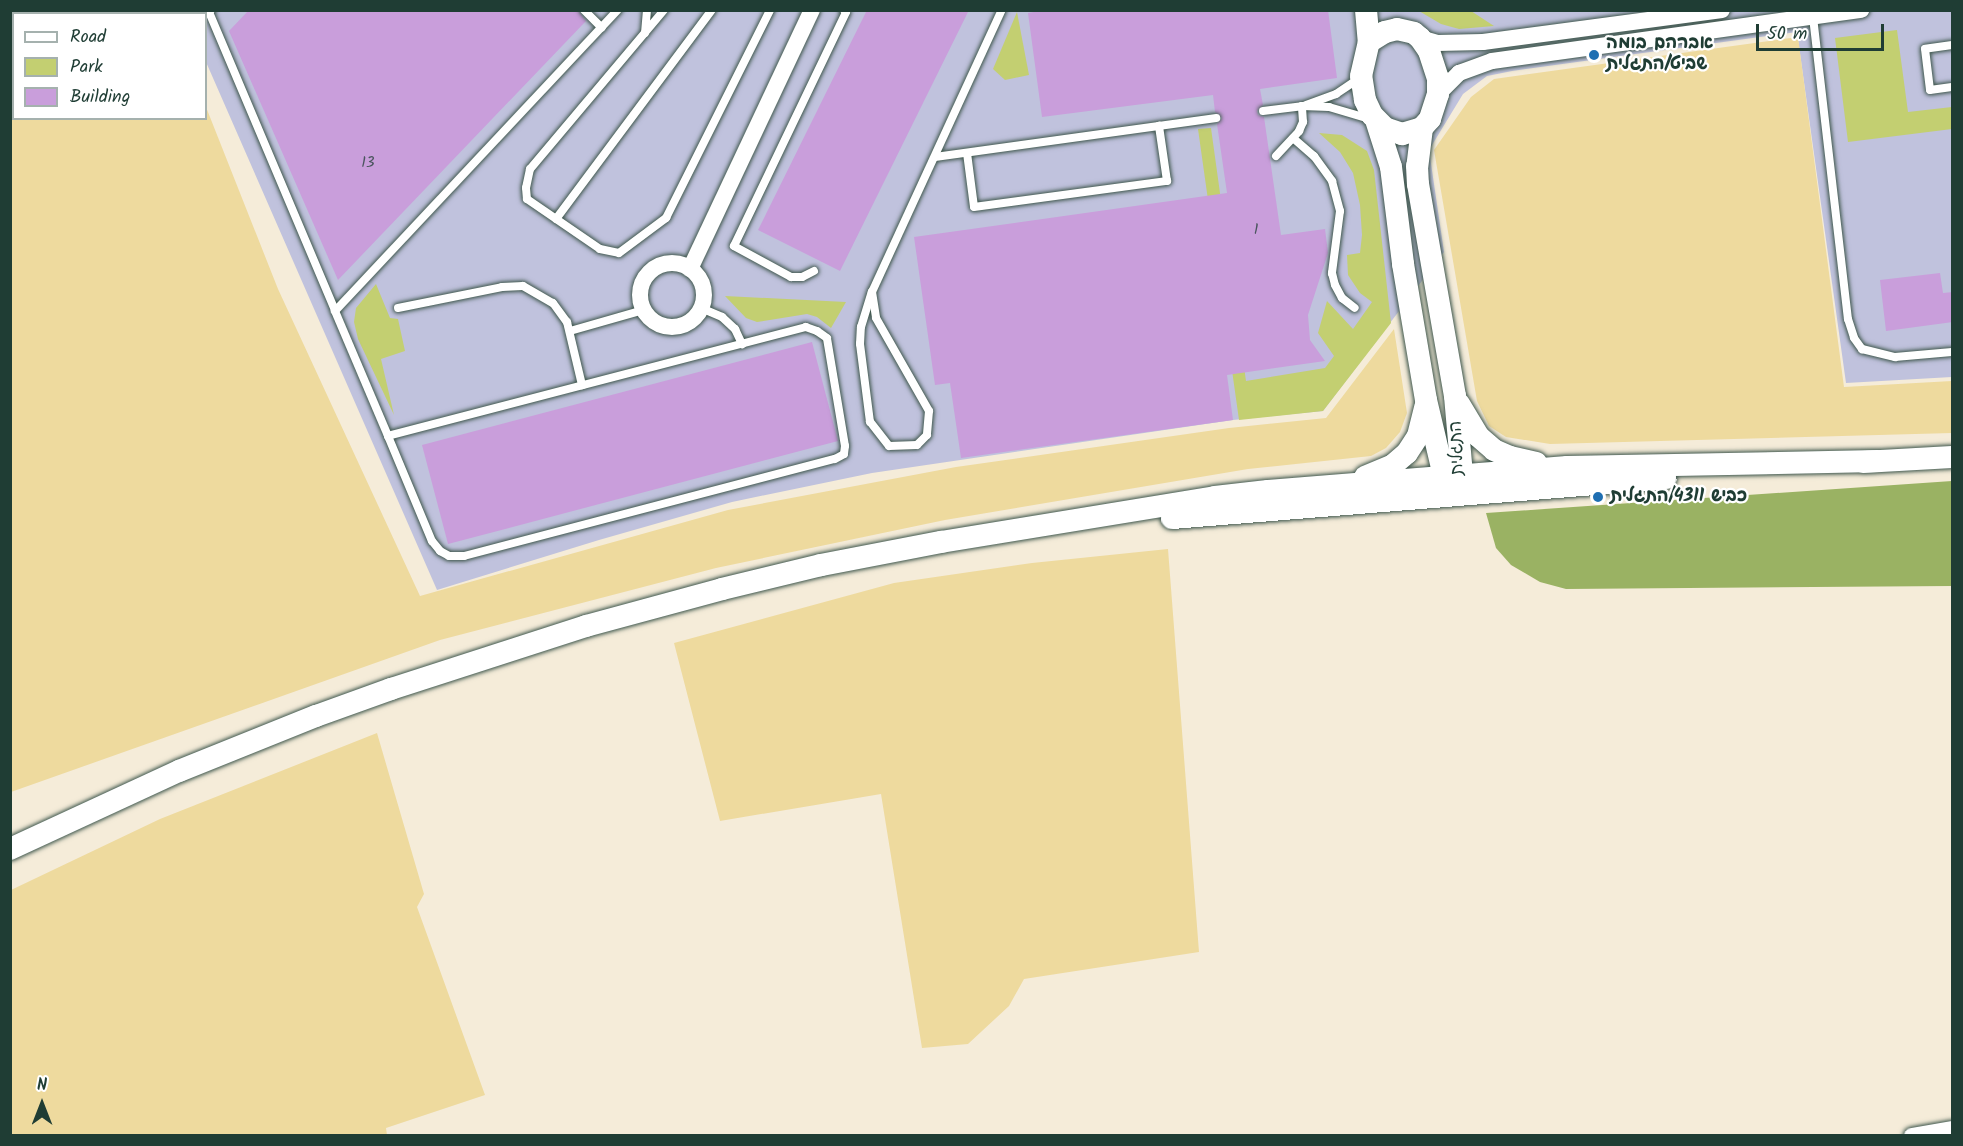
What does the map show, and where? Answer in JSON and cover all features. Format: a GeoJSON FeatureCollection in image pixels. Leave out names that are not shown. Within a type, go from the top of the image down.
{"type":"FeatureCollection","features":[{"type":"Feature","properties":{"kind":"main road"},"geometry":{"type":"LineString","coordinates":[[1366,10],[1369,42],[1361,76],[1365,100],[1376,120],[1385,128],[1402,134],[1422,128],[1430,119],[1438,94],[1434,62],[1396,10]]}},
{"type":"Feature","properties":{"kind":"main road"},"geometry":{"type":"LineString","coordinates":[[1369,42],[1385,32],[1414,34]]}},
{"type":"Feature","properties":{"kind":"main road","name":"התגלית"},"geometry":{"type":"LineString","coordinates":[[1376,120],[1391,167],[1403,264],[1426,400],[1454,482]]}},
{"type":"Feature","properties":{"kind":"main road","name":"התגלית"},"geometry":{"type":"LineString","coordinates":[[1422,128],[1417,166],[1418,184],[1455,396],[1454,482]]}},
{"type":"Feature","properties":{"kind":"main road"},"geometry":{"type":"LineString","coordinates":[[1455,396],[1478,436],[1494,450],[1510,457],[1567,467]]}},
{"type":"Feature","properties":{"kind":"main road"},"geometry":{"type":"LineString","coordinates":[[1341,484],[1380,471],[1407,453],[1418,436],[1426,400]]}},
{"type":"Feature","properties":{"kind":"main road"},"geometry":{"type":"LineString","coordinates":[[10,849],[179,771],[316,716],[473,661],[596,623],[722,589],[941,542],[1215,497],[1341,484],[1454,482],[1953,457]]}},
{"type":"Feature","properties":{"kind":"main road"},"geometry":{"type":"LineString","coordinates":[[941,542],[1180,517],[1567,467],[1878,461]]}},
{"type":"Feature","properties":{"kind":"street"},"geometry":{"type":"LineString","coordinates":[[690,269],[812,10]]}},
{"type":"Feature","properties":{"kind":"street"},"geometry":{"type":"LineString","coordinates":[[1414,34],[1437,43],[1483,42],[1722,10]]}},
{"type":"Feature","properties":{"kind":"street"},"geometry":{"type":"LineString","coordinates":[[1438,94],[1459,73],[1492,61],[1861,10]]}},
{"type":"Feature","properties":{"kind":"street"},"geometry":{"type":"LineString","coordinates":[[673,263],[690,269],[700,278],[703,288],[701,308],[688,323],[678,326],[658,324],[643,310],[640,288],[652,269],[673,263]]}},
{"type":"Feature","properties":{"kind":"street"},"geometry":{"type":"LineString","coordinates":[[1912,1136],[1953,1130]]}},
{"type":"Feature","properties":{"kind":"lane"},"geometry":{"type":"LineString","coordinates":[[211,10],[335,311],[432,541],[440,551],[449,556],[464,556],[835,459],[844,454],[826,338],[806,327],[388,436]]}},
{"type":"Feature","properties":{"kind":"lane"},"geometry":{"type":"LineString","coordinates":[[584,10],[602,28]]}},
{"type":"Feature","properties":{"kind":"lane"},"geometry":{"type":"LineString","coordinates":[[335,311],[618,10]]}},
{"type":"Feature","properties":{"kind":"lane"},"geometry":{"type":"LineString","coordinates":[[645,33],[647,10]]}},
{"type":"Feature","properties":{"kind":"lane"},"geometry":{"type":"LineString","coordinates":[[664,10],[530,169],[526,199],[600,249],[619,253],[666,218],[770,10]]}},
{"type":"Feature","properties":{"kind":"lane"},"geometry":{"type":"LineString","coordinates":[[556,219],[712,10]]}},
{"type":"Feature","properties":{"kind":"lane"},"geometry":{"type":"LineString","coordinates":[[814,271],[802,277],[791,277],[734,246],[846,12],[844,10]]}},
{"type":"Feature","properties":{"kind":"lane"},"geometry":{"type":"LineString","coordinates":[[872,292],[876,318],[929,411],[927,435],[917,445],[889,446],[870,422],[860,344],[861,327],[872,292],[1002,10]]}},
{"type":"Feature","properties":{"kind":"lane"},"geometry":{"type":"LineString","coordinates":[[1813,17],[1848,319],[1854,338],[1862,349],[1895,357],[1953,352]]}},
{"type":"Feature","properties":{"kind":"lane"},"geometry":{"type":"LineString","coordinates":[[1953,45],[1925,49],[1930,90],[1953,87]]}},
{"type":"Feature","properties":{"kind":"lane"},"geometry":{"type":"LineString","coordinates":[[1302,106],[1336,94],[1361,76]]}},
{"type":"Feature","properties":{"kind":"lane"},"geometry":{"type":"LineString","coordinates":[[1276,156],[1293,138],[1303,122],[1302,106]]}},
{"type":"Feature","properties":{"kind":"lane"},"geometry":{"type":"LineString","coordinates":[[1263,111],[1302,106],[1329,107],[1376,120]]}},
{"type":"Feature","properties":{"kind":"lane"},"geometry":{"type":"LineString","coordinates":[[935,157],[1216,118]]}},
{"type":"Feature","properties":{"kind":"lane"},"geometry":{"type":"LineString","coordinates":[[967,153],[974,207],[1167,181],[1159,126]]}},
{"type":"Feature","properties":{"kind":"lane"},"geometry":{"type":"LineString","coordinates":[[1293,138],[1314,156],[1332,181],[1340,211],[1332,273],[1342,298],[1355,308]]}},
{"type":"Feature","properties":{"kind":"lane"},"geometry":{"type":"LineString","coordinates":[[398,308],[502,287],[523,286],[553,303],[562,313],[570,331],[582,386]]}},
{"type":"Feature","properties":{"kind":"lane"},"geometry":{"type":"LineString","coordinates":[[701,308],[722,317],[735,329],[742,344]]}},
{"type":"Feature","properties":{"kind":"lane"},"geometry":{"type":"LineString","coordinates":[[570,331],[643,310]]}},
{"type":"Feature","properties":{"kind":"shaded area"},"geometry":{"type":"Polygon","coordinates":[[[187,10],[1952,11],[1952,377],[1846,383],[1797,32],[1512,71],[1487,76],[1463,94],[1429,150],[1444,252],[1323,411],[1233,420],[872,473],[732,502],[437,590],[207,64],[207,12],[185,12],[187,10]]]}},
{"type":"Feature","properties":{"kind":"green space"},"geometry":{"type":"Polygon","coordinates":[[[1419,11],[1471,11],[1494,26],[1459,29],[1441,24],[1419,11]]]}},
{"type":"Feature","properties":{"kind":"green space"},"geometry":{"type":"Polygon","coordinates":[[[1017,12],[1029,75],[1005,80],[993,69],[1017,12]]]}},
{"type":"Feature","properties":{"kind":"green space"},"geometry":{"type":"Polygon","coordinates":[[[1897,30],[1908,112],[1952,107],[1952,129],[1848,142],[1835,38],[1897,30]]]}},
{"type":"Feature","properties":{"kind":"green space"},"geometry":{"type":"Polygon","coordinates":[[[1211,128],[1246,381],[1325,368],[1334,356],[1318,333],[1327,301],[1353,329],[1372,302],[1360,293],[1348,275],[1347,255],[1360,253],[1362,235],[1360,205],[1353,173],[1340,152],[1319,133],[1342,135],[1367,151],[1374,170],[1391,323],[1323,411],[1239,420],[1198,129],[1211,128]]]}},
{"type":"Feature","properties":{"kind":"green space"},"geometry":{"type":"Polygon","coordinates":[[[376,284],[390,318],[398,319],[405,351],[381,359],[394,415],[358,339],[354,322],[356,308],[376,284]]]}},
{"type":"Feature","properties":{"kind":"green space"},"geometry":{"type":"Polygon","coordinates":[[[725,296],[846,302],[831,328],[817,317],[807,314],[757,322],[746,318],[725,296]]]}},
{"type":"Feature","properties":{"kind":"green space"},"geometry":{"type":"Polygon","coordinates":[[[1952,481],[1952,586],[1566,589],[1540,582],[1511,565],[1496,548],[1486,513],[1952,481]]]}},
{"type":"Feature","properties":{"kind":"sand"},"geometry":{"type":"Polygon","coordinates":[[[10,11],[181,11],[12,12],[12,120],[207,120],[207,110],[278,289],[420,596],[728,510],[956,467],[1229,428],[1326,418],[1394,329],[1407,413],[1400,432],[1386,448],[1371,456],[1248,469],[945,520],[716,568],[440,640],[11,792],[10,11]]]}},
{"type":"Feature","properties":{"kind":"sand"},"geometry":{"type":"Polygon","coordinates":[[[1798,37],[1844,387],[1952,381],[1952,433],[1550,444],[1506,437],[1489,426],[1477,401],[1434,150],[1471,97],[1494,79],[1798,37]]]}},
{"type":"Feature","properties":{"kind":"sand"},"geometry":{"type":"Polygon","coordinates":[[[1168,549],[1199,952],[1024,979],[1009,1006],[968,1044],[922,1048],[881,794],[720,821],[674,643],[894,583],[1032,563],[1168,549]]]}},
{"type":"Feature","properties":{"kind":"sand"},"geometry":{"type":"Polygon","coordinates":[[[377,733],[424,894],[417,907],[485,1095],[386,1128],[387,1135],[11,1135],[11,890],[160,819],[377,733]]]}},
{"type":"Feature","properties":{"kind":"building"},"geometry":{"type":"Polygon","coordinates":[[[249,10],[578,10],[586,21],[338,280],[229,31],[249,10]]]}},
{"type":"Feature","properties":{"kind":"building"},"geometry":{"type":"Polygon","coordinates":[[[867,10],[969,10],[840,271],[758,230],[867,10]]]}},
{"type":"Feature","properties":{"kind":"building"},"geometry":{"type":"Polygon","coordinates":[[[1045,10],[1328,10],[1337,78],[1260,89],[1263,105],[1257,111],[1258,115],[1264,117],[1281,235],[1325,229],[1328,253],[1308,315],[1310,340],[1325,361],[1227,375],[1233,420],[961,458],[950,383],[935,385],[914,237],[1227,193],[1217,124],[1222,118],[1215,112],[1213,95],[1042,117],[1028,13],[1045,10]]]}},
{"type":"Feature","properties":{"kind":"building"},"geometry":{"type":"Polygon","coordinates":[[[1940,273],[1943,293],[1953,292],[1953,322],[1886,331],[1880,280],[1940,273]]]}},
{"type":"Feature","properties":{"kind":"building"},"geometry":{"type":"Polygon","coordinates":[[[812,342],[838,441],[448,544],[422,445],[812,342]]]}},
{"type":"Feature","properties":{"kind":"place","name":"אברהם בומה שביט/התגלית"},"geometry":{"type":"Point","coordinates":[1594,55]}},
{"type":"Feature","properties":{"kind":"place","name":"כביש 4311/התגלית"},"geometry":{"type":"Point","coordinates":[1598,497]}}]}
